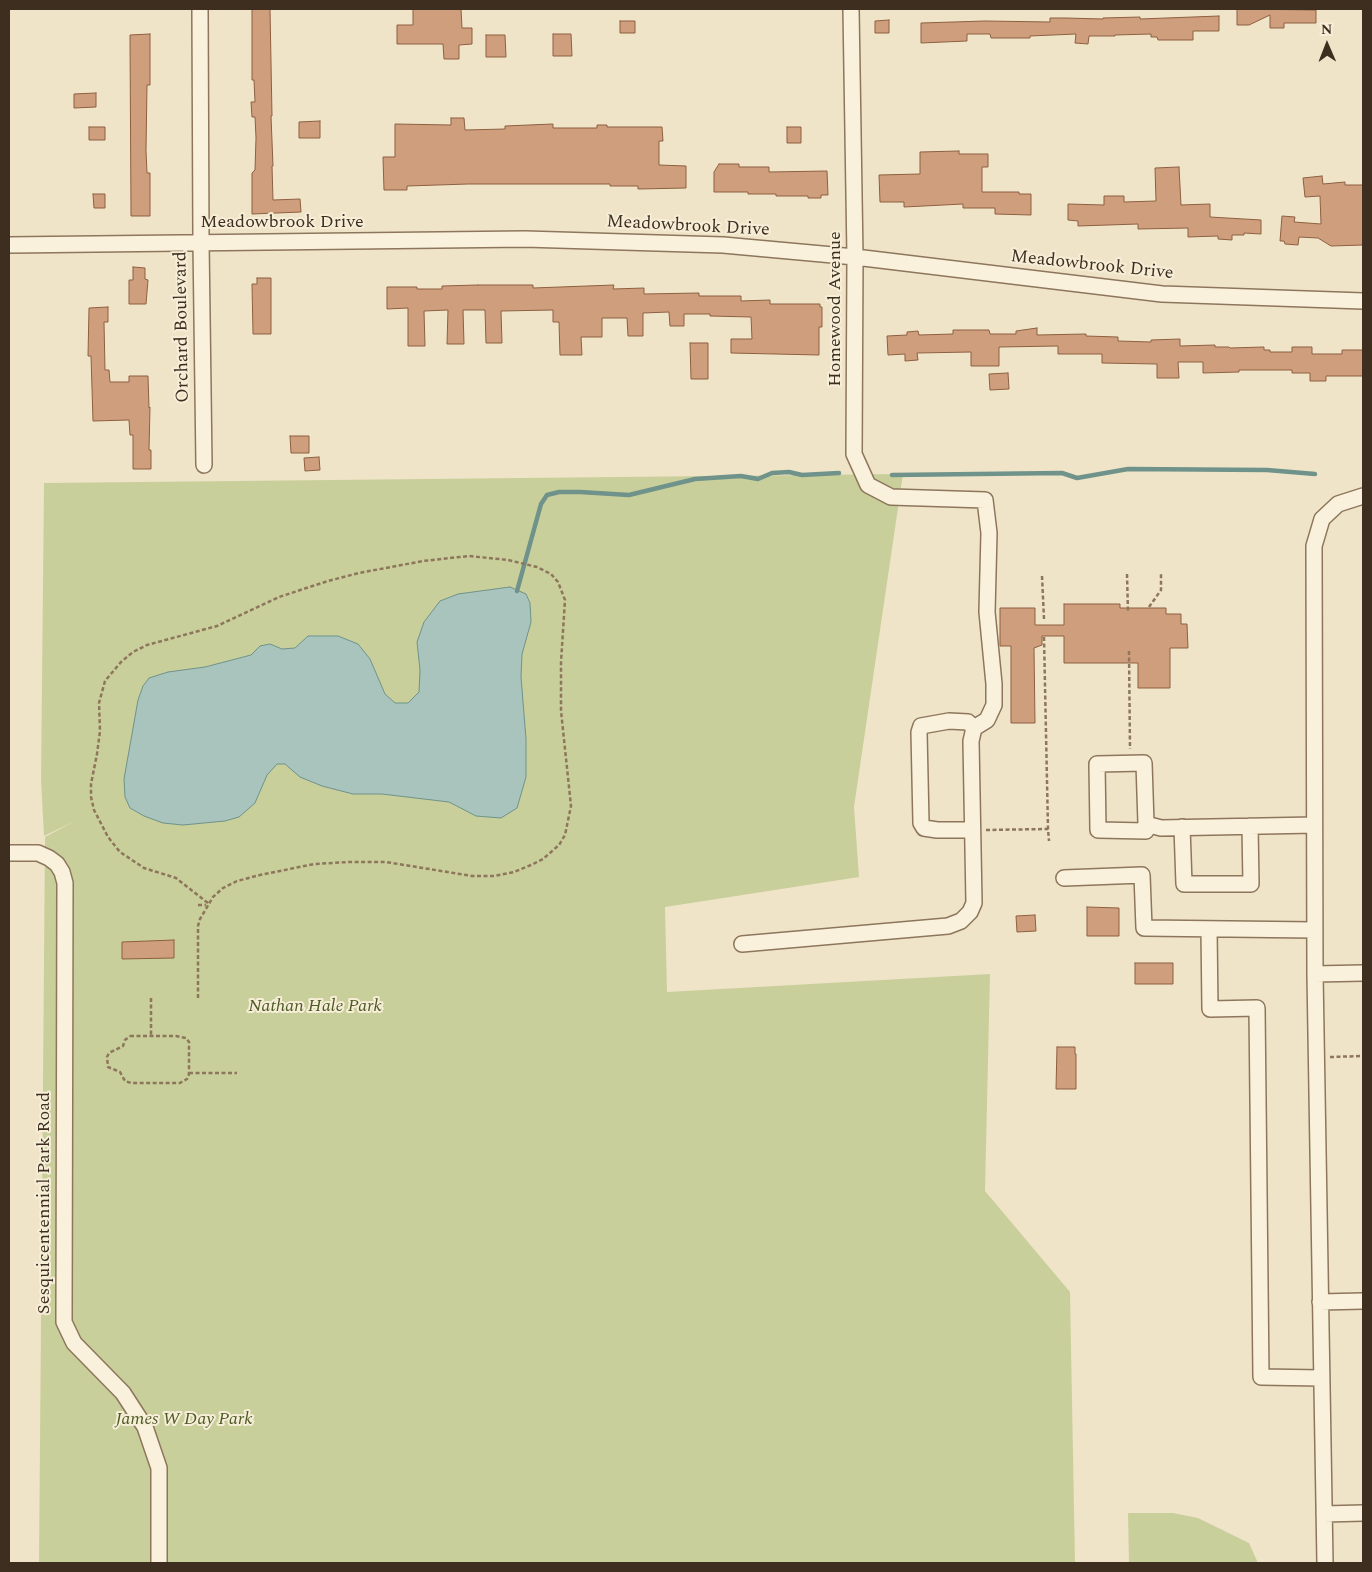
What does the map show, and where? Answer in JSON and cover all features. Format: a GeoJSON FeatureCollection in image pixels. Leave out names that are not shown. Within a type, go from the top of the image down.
{"type":"FeatureCollection","features":[{"type":"Feature","properties":{"kind":"street","name":"Orchard Boulevard"},"geometry":{"type":"LineString","coordinates":[[200,9],[204,466]]}},
{"type":"Feature","properties":{"kind":"street","name":"Homewood Avenue"},"geometry":{"type":"LineString","coordinates":[[851,9],[855,257],[854,454],[868,485],[891,498],[985,500],[989,533],[987,612],[994,684],[994,705],[987,720],[974,728]]}},
{"type":"Feature","properties":{"kind":"street","name":"Meadowbrook Drive"},"geometry":{"type":"LineString","coordinates":[[9,245],[525,240],[723,245],[855,257],[1162,294],[1363,301]]}},
{"type":"Feature","properties":{"kind":"street"},"geometry":{"type":"LineString","coordinates":[[1325,1563],[1314,930],[1314,546],[1322,519],[1338,504],[1363,496]]}},
{"type":"Feature","properties":{"kind":"street"},"geometry":{"type":"LineString","coordinates":[[742,944],[948,926],[961,921],[970,912],[974,903],[970,741],[974,728],[968,722],[949,721],[921,726],[919,732],[921,823],[924,828],[972,830]]}},
{"type":"Feature","properties":{"kind":"street"},"geometry":{"type":"LineString","coordinates":[[1144,763],[1146,824],[1146,830],[1098,830],[1097,764],[1144,763]]}},
{"type":"Feature","properties":{"kind":"street"},"geometry":{"type":"LineString","coordinates":[[1146,824],[1160,828],[1314,825]]}},
{"type":"Feature","properties":{"kind":"street"},"geometry":{"type":"LineString","coordinates":[[1182,827],[1184,884],[1251,884],[1250,826]]}},
{"type":"Feature","properties":{"kind":"street","name":"Sesquicentennial Park Road"},"geometry":{"type":"LineString","coordinates":[[9,853],[38,853],[57,864],[62,872],[65,883],[64,1322],[74,1343],[123,1393],[144,1427],[159,1468],[158,1563]]}},
{"type":"Feature","properties":{"kind":"street"},"geometry":{"type":"LineString","coordinates":[[1064,878],[1142,875],[1144,928],[1314,930]]}},
{"type":"Feature","properties":{"kind":"street"},"geometry":{"type":"LineString","coordinates":[[1209,928],[1210,1009],[1256,1008],[1261,1377],[1321,1378]]}},
{"type":"Feature","properties":{"kind":"street"},"geometry":{"type":"LineString","coordinates":[[1315,974],[1363,973]]}},
{"type":"Feature","properties":{"kind":"street"},"geometry":{"type":"LineString","coordinates":[[1320,1302],[1363,1301]]}},
{"type":"Feature","properties":{"kind":"street"},"geometry":{"type":"LineString","coordinates":[[1324,1514],[1363,1513]]}},
{"type":"Feature","properties":{"kind":"path"},"geometry":{"type":"LineString","coordinates":[[198,998],[198,926],[200,919],[207,904],[223,888],[237,881],[314,864],[378,862],[422,867],[472,876],[494,876],[514,872],[532,865],[559,845],[565,834],[571,806],[561,711],[560,662],[565,600],[558,582],[551,574],[537,567],[492,557],[459,557],[403,565],[328,581],[279,597],[217,626],[147,645],[134,652],[116,667],[106,681],[100,703],[100,730],[90,790],[97,818],[111,842],[120,852],[144,868],[176,878],[207,904]]}},
{"type":"Feature","properties":{"kind":"path"},"geometry":{"type":"LineString","coordinates":[[1128,574],[1128,612]]}},
{"type":"Feature","properties":{"kind":"path"},"geometry":{"type":"LineString","coordinates":[[1149,608],[1161,590],[1161,574]]}},
{"type":"Feature","properties":{"kind":"path"},"geometry":{"type":"LineString","coordinates":[[1042,576],[1044,619]]}},
{"type":"Feature","properties":{"kind":"path"},"geometry":{"type":"LineString","coordinates":[[1044,637],[1048,841]]}},
{"type":"Feature","properties":{"kind":"path"},"geometry":{"type":"LineString","coordinates":[[1129,651],[1130,751]]}},
{"type":"Feature","properties":{"kind":"path"},"geometry":{"type":"LineString","coordinates":[[972,830],[1048,829]]}},
{"type":"Feature","properties":{"kind":"path"},"geometry":{"type":"LineString","coordinates":[[198,905],[207,904]]}},
{"type":"Feature","properties":{"kind":"path"},"geometry":{"type":"LineString","coordinates":[[151,998],[151,1036]]}},
{"type":"Feature","properties":{"kind":"path"},"geometry":{"type":"LineString","coordinates":[[151,1036],[186,1038],[189,1042],[190,1073],[187,1080],[180,1083],[131,1083],[126,1081],[120,1072],[108,1067],[107,1055],[122,1046],[127,1038],[151,1036]]}},
{"type":"Feature","properties":{"kind":"path"},"geometry":{"type":"LineString","coordinates":[[1326,1057],[1363,1056]]}},
{"type":"Feature","properties":{"kind":"path"},"geometry":{"type":"LineString","coordinates":[[190,1073],[237,1073]]}},
{"type":"Feature","properties":{"kind":"green space"},"geometry":{"type":"Polygon","coordinates":[[[903,474],[854,807],[859,877],[665,907],[667,992],[990,974],[985,1191],[1070,1292],[1075,1563],[39,1563],[45,837],[75,821],[44,836],[41,780],[44,483],[903,474]]]}},
{"type":"Feature","properties":{"kind":"green space"},"geometry":{"type":"Polygon","coordinates":[[[1128,1513],[1173,1513],[1198,1518],[1249,1543],[1258,1563],[1129,1563],[1128,1513]]]}},
{"type":"Feature","properties":{"kind":"water"},"geometry":{"type":"Polygon","coordinates":[[[510,587],[526,594],[530,603],[531,622],[522,654],[521,677],[526,739],[526,777],[517,808],[501,818],[476,816],[449,802],[382,794],[353,794],[322,786],[300,777],[285,764],[277,764],[267,775],[255,803],[239,817],[225,821],[183,825],[163,823],[130,808],[125,797],[124,779],[138,700],[143,686],[149,678],[168,672],[205,667],[251,655],[260,646],[270,644],[282,649],[295,648],[308,636],[338,636],[358,644],[370,659],[385,694],[395,703],[408,703],[419,692],[420,670],[417,642],[424,622],[440,601],[458,594],[510,587]]]}},
{"type":"Feature","properties":{"kind":"building"},"geometry":{"type":"Polygon","coordinates":[[[252,9],[270,9],[273,200],[300,199],[301,212],[252,214],[252,173],[255,170],[256,138],[255,117],[252,117],[251,102],[255,102],[254,80],[252,80],[252,9]]]}},
{"type":"Feature","properties":{"kind":"building"},"geometry":{"type":"Polygon","coordinates":[[[413,9],[461,9],[462,28],[472,28],[472,44],[459,45],[459,59],[444,59],[443,44],[397,44],[397,25],[413,25],[413,9]]]}},
{"type":"Feature","properties":{"kind":"building"},"geometry":{"type":"Polygon","coordinates":[[[1237,9],[1316,10],[1316,23],[1284,23],[1284,28],[1270,28],[1270,15],[1249,25],[1237,25],[1237,9]]]}},
{"type":"Feature","properties":{"kind":"building"},"geometry":{"type":"Polygon","coordinates":[[[1219,16],[1219,31],[1193,31],[1193,40],[1158,40],[1157,37],[1151,37],[1151,34],[1115,35],[1089,36],[1088,44],[1075,43],[1076,34],[1030,36],[1030,38],[991,38],[990,34],[967,34],[967,41],[921,43],[921,23],[985,21],[1050,22],[1050,18],[1103,19],[1140,17],[1140,19],[1219,16]]]}},
{"type":"Feature","properties":{"kind":"building"},"geometry":{"type":"Polygon","coordinates":[[[889,20],[889,33],[875,33],[875,21],[889,20]]]}},
{"type":"Feature","properties":{"kind":"building"},"geometry":{"type":"Polygon","coordinates":[[[620,21],[635,21],[635,33],[620,33],[620,21]]]}},
{"type":"Feature","properties":{"kind":"building"},"geometry":{"type":"Polygon","coordinates":[[[150,34],[150,85],[147,85],[146,151],[147,173],[150,173],[150,216],[131,216],[130,35],[150,34]]]}},
{"type":"Feature","properties":{"kind":"building"},"geometry":{"type":"Polygon","coordinates":[[[553,34],[571,34],[572,56],[553,56],[553,34]]]}},
{"type":"Feature","properties":{"kind":"building"},"geometry":{"type":"Polygon","coordinates":[[[486,35],[505,35],[506,57],[486,57],[486,35]]]}},
{"type":"Feature","properties":{"kind":"building"},"geometry":{"type":"Polygon","coordinates":[[[96,93],[96,107],[74,108],[74,94],[96,93]]]}},
{"type":"Feature","properties":{"kind":"building"},"geometry":{"type":"Polygon","coordinates":[[[451,118],[464,118],[465,130],[505,129],[505,126],[553,124],[553,128],[597,128],[597,125],[607,125],[607,127],[662,127],[663,141],[659,141],[659,165],[686,166],[686,188],[638,189],[638,186],[610,186],[610,184],[468,184],[407,186],[407,190],[384,190],[383,157],[395,157],[395,124],[451,125],[451,118]]]}},
{"type":"Feature","properties":{"kind":"building"},"geometry":{"type":"Polygon","coordinates":[[[320,121],[320,138],[299,138],[299,122],[320,121]]]}},
{"type":"Feature","properties":{"kind":"building"},"geometry":{"type":"Polygon","coordinates":[[[89,127],[105,127],[105,140],[89,140],[89,127]]]}},
{"type":"Feature","properties":{"kind":"building"},"geometry":{"type":"Polygon","coordinates":[[[787,127],[801,127],[801,143],[787,143],[787,127]]]}},
{"type":"Feature","properties":{"kind":"building"},"geometry":{"type":"Polygon","coordinates":[[[959,151],[959,154],[988,154],[988,167],[982,167],[982,192],[1019,192],[1019,194],[1031,194],[1031,215],[995,214],[995,208],[963,208],[963,204],[904,207],[904,202],[880,202],[879,175],[920,174],[920,152],[959,151]]]}},
{"type":"Feature","properties":{"kind":"building"},"geometry":{"type":"Polygon","coordinates":[[[719,164],[739,164],[739,167],[769,167],[769,172],[827,171],[828,195],[821,195],[821,198],[808,198],[808,196],[748,194],[748,192],[714,192],[714,172],[719,164]]]}},
{"type":"Feature","properties":{"kind":"building"},"geometry":{"type":"Polygon","coordinates":[[[1179,167],[1181,205],[1210,204],[1210,217],[1261,220],[1261,234],[1244,233],[1244,235],[1232,235],[1232,240],[1218,239],[1218,236],[1188,237],[1188,228],[1138,229],[1138,224],[1078,226],[1078,221],[1068,220],[1068,204],[1104,205],[1104,196],[1124,196],[1124,202],[1156,201],[1155,168],[1179,167]]]}},
{"type":"Feature","properties":{"kind":"building"},"geometry":{"type":"Polygon","coordinates":[[[1322,176],[1323,184],[1345,182],[1345,185],[1363,185],[1363,245],[1331,246],[1318,238],[1299,237],[1298,245],[1285,244],[1284,241],[1280,241],[1282,216],[1295,217],[1294,222],[1321,224],[1320,196],[1305,197],[1303,178],[1322,176]]]}},
{"type":"Feature","properties":{"kind":"building"},"geometry":{"type":"Polygon","coordinates":[[[93,194],[105,194],[105,208],[94,208],[93,194]]]}},
{"type":"Feature","properties":{"kind":"building"},"geometry":{"type":"Polygon","coordinates":[[[133,267],[145,268],[145,279],[148,280],[146,304],[129,304],[129,280],[133,280],[133,267]]]}},
{"type":"Feature","properties":{"kind":"building"},"geometry":{"type":"Polygon","coordinates":[[[257,278],[271,278],[271,334],[253,334],[252,284],[257,284],[257,278]]]}},
{"type":"Feature","properties":{"kind":"building"},"geometry":{"type":"Polygon","coordinates":[[[533,285],[533,288],[614,285],[613,289],[644,288],[644,294],[699,293],[699,296],[741,296],[741,301],[770,300],[770,304],[820,304],[820,307],[822,307],[822,327],[819,327],[819,355],[731,353],[731,339],[752,339],[751,317],[684,314],[684,326],[670,326],[669,312],[643,313],[643,336],[628,336],[627,318],[602,318],[602,337],[581,337],[582,355],[560,355],[559,322],[553,322],[553,310],[501,311],[502,343],[486,343],[485,310],[463,310],[464,344],[447,344],[448,310],[424,311],[425,346],[408,346],[408,308],[387,309],[387,287],[442,289],[442,286],[533,285]]]}},
{"type":"Feature","properties":{"kind":"building"},"geometry":{"type":"Polygon","coordinates":[[[108,307],[108,322],[104,322],[105,370],[109,370],[110,382],[129,382],[129,376],[148,376],[151,469],[133,469],[133,435],[130,435],[129,420],[93,421],[91,356],[88,356],[89,308],[108,307]]]}},
{"type":"Feature","properties":{"kind":"building"},"geometry":{"type":"Polygon","coordinates":[[[1037,328],[1037,335],[1086,334],[1086,336],[1118,337],[1118,341],[1151,342],[1151,340],[1180,339],[1180,346],[1264,347],[1264,350],[1270,350],[1270,352],[1292,352],[1292,347],[1312,347],[1312,354],[1342,354],[1342,350],[1363,350],[1363,376],[1326,376],[1326,381],[1310,381],[1310,373],[1292,373],[1292,370],[1239,370],[1239,372],[1203,373],[1203,362],[1178,362],[1179,378],[1157,378],[1157,364],[1102,363],[1102,354],[1058,354],[1058,346],[999,347],[999,366],[971,366],[971,352],[917,353],[918,360],[905,361],[905,354],[888,355],[887,336],[907,335],[907,332],[918,331],[919,335],[953,334],[953,330],[989,330],[990,334],[1016,334],[1016,331],[1037,328]]]}},
{"type":"Feature","properties":{"kind":"building"},"geometry":{"type":"Polygon","coordinates":[[[690,343],[708,343],[708,379],[691,379],[690,343]]]}},
{"type":"Feature","properties":{"kind":"building"},"geometry":{"type":"Polygon","coordinates":[[[1008,373],[1009,389],[990,390],[989,374],[1008,373]]]}},
{"type":"Feature","properties":{"kind":"building"},"geometry":{"type":"Polygon","coordinates":[[[290,436],[309,436],[309,453],[291,453],[290,436]]]}},
{"type":"Feature","properties":{"kind":"building"},"geometry":{"type":"Polygon","coordinates":[[[319,457],[320,470],[305,471],[304,458],[319,457]]]}},
{"type":"Feature","properties":{"kind":"building"},"geometry":{"type":"Polygon","coordinates":[[[1064,604],[1120,604],[1120,608],[1166,608],[1166,614],[1181,614],[1181,624],[1187,624],[1188,648],[1170,648],[1170,688],[1138,688],[1138,663],[1064,663],[1064,636],[1042,636],[1042,645],[1034,648],[1035,723],[1011,723],[1011,646],[1000,646],[1000,608],[1035,608],[1035,625],[1064,625],[1064,604]]]}},
{"type":"Feature","properties":{"kind":"building"},"geometry":{"type":"Polygon","coordinates":[[[1087,907],[1119,908],[1119,936],[1087,936],[1087,907]]]}},
{"type":"Feature","properties":{"kind":"building"},"geometry":{"type":"Polygon","coordinates":[[[1035,915],[1036,931],[1017,932],[1016,916],[1035,915]]]}},
{"type":"Feature","properties":{"kind":"building"},"geometry":{"type":"Polygon","coordinates":[[[174,940],[174,958],[122,959],[122,942],[174,940]]]}},
{"type":"Feature","properties":{"kind":"building"},"geometry":{"type":"Polygon","coordinates":[[[1135,963],[1173,963],[1173,984],[1135,984],[1135,963]]]}},
{"type":"Feature","properties":{"kind":"building"},"geometry":{"type":"Polygon","coordinates":[[[1057,1047],[1075,1047],[1076,1089],[1056,1089],[1057,1047]]]}},
{"type":"Feature","properties":{"kind":"waterway"},"geometry":{"type":"LineString","coordinates":[[892,475],[1062,473],[1077,478],[1128,469],[1267,470],[1315,474]]}},
{"type":"Feature","properties":{"kind":"waterway"},"geometry":{"type":"LineString","coordinates":[[517,591],[541,504],[547,495],[559,492],[629,495],[695,479],[741,476],[758,479],[772,473],[789,472],[802,475],[839,473]]}},
{"type":"Feature","properties":{"kind":"park label","name":"Nathan Hale Park"},"geometry":{"type":"Point","coordinates":[315,1007]}},
{"type":"Feature","properties":{"kind":"park label","name":"James W Day Park"},"geometry":{"type":"Point","coordinates":[184,1420]}}]}
